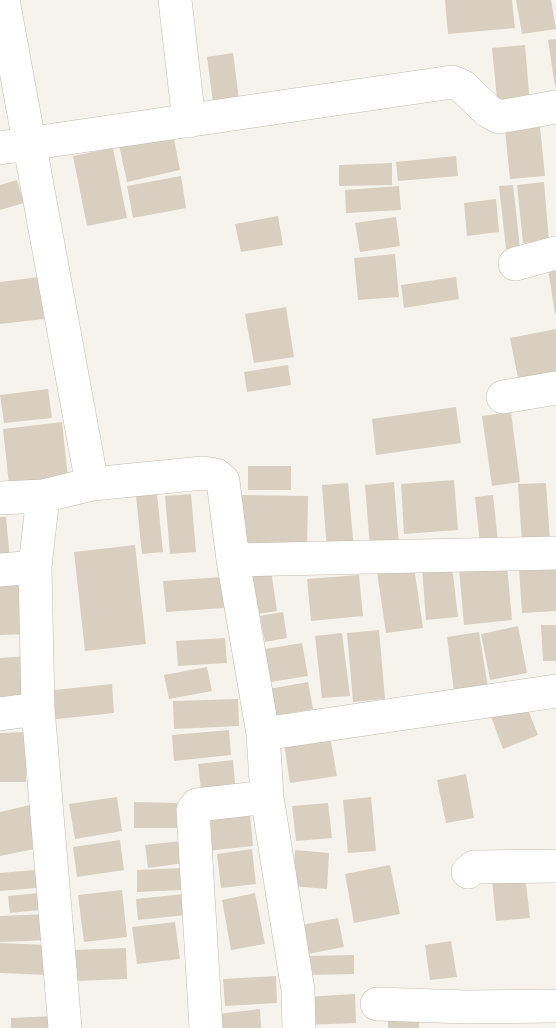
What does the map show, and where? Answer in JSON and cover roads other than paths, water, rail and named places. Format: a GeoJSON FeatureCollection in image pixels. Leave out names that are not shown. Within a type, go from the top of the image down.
{"type":"FeatureCollection","features":[{"type":"Feature","properties":{"kind":"street"},"geometry":{"type":"LineString","coordinates":[[3,0],[16,146],[92,484]]}},
{"type":"Feature","properties":{"kind":"street"},"geometry":{"type":"LineString","coordinates":[[176,0],[189,121]]}},
{"type":"Feature","properties":{"kind":"street"},"geometry":{"type":"LineString","coordinates":[[16,146],[452,82],[462,86],[488,111],[499,117],[556,107]]}},
{"type":"Feature","properties":{"kind":"street"},"geometry":{"type":"LineString","coordinates":[[515,264],[556,253]]}},
{"type":"Feature","properties":{"kind":"street"},"geometry":{"type":"LineString","coordinates":[[503,397],[556,388]]}},
{"type":"Feature","properties":{"kind":"street"},"geometry":{"type":"LineString","coordinates":[[0,498],[43,496],[92,484],[203,473],[216,475],[223,481],[233,560],[263,734],[267,797],[298,990],[299,1028]]}},
{"type":"Feature","properties":{"kind":"street"},"geometry":{"type":"LineString","coordinates":[[43,496],[35,567],[38,709],[65,1028]]}},
{"type":"Feature","properties":{"kind":"street"},"geometry":{"type":"LineString","coordinates":[[233,560],[556,553]]}},
{"type":"Feature","properties":{"kind":"street"},"geometry":{"type":"LineString","coordinates":[[0,570],[35,567]]}},
{"type":"Feature","properties":{"kind":"street"},"geometry":{"type":"LineString","coordinates":[[263,734],[556,691]]}},
{"type":"Feature","properties":{"kind":"street"},"geometry":{"type":"LineString","coordinates":[[0,714],[38,709]]}},
{"type":"Feature","properties":{"kind":"street"},"geometry":{"type":"LineString","coordinates":[[206,1028],[193,810],[197,805],[267,797]]}},
{"type":"Feature","properties":{"kind":"street"},"geometry":{"type":"LineString","coordinates":[[468,872],[474,867],[556,866]]}},
{"type":"Feature","properties":{"kind":"street"},"geometry":{"type":"LineString","coordinates":[[377,1005],[556,1006]]}}]}
